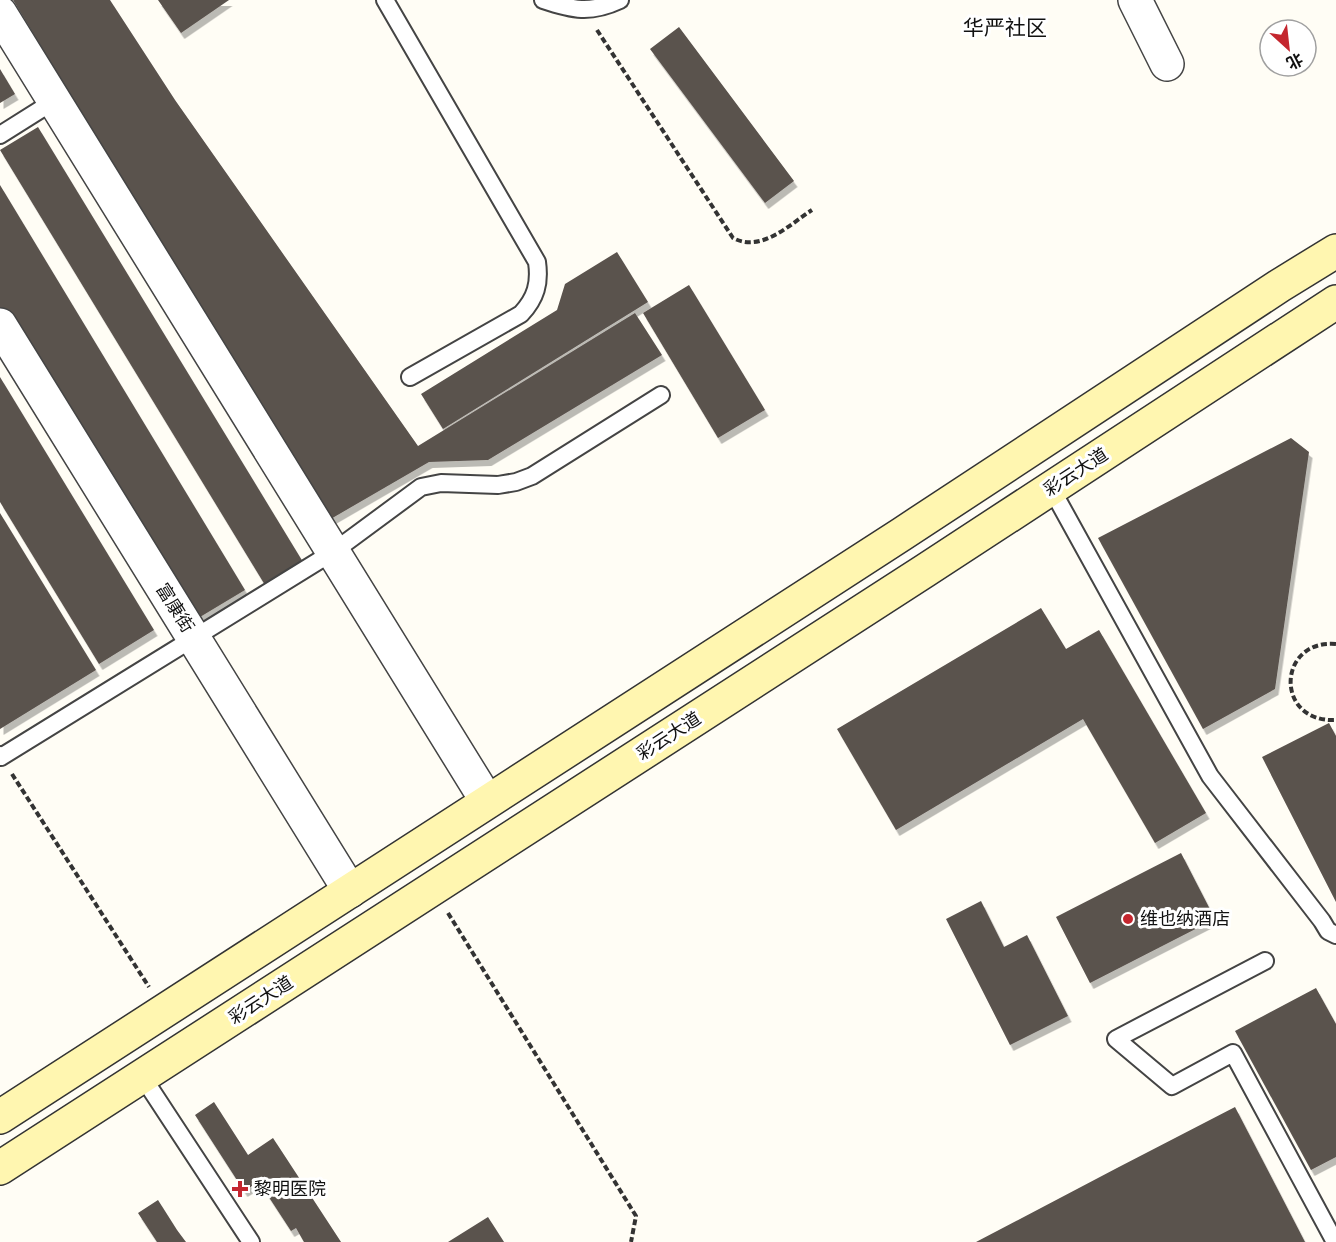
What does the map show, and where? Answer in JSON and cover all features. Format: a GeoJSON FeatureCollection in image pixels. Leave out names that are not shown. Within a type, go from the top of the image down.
{"type":"FeatureCollection","features":[{"type":"Feature","properties":{"kind":"main road"},"geometry":{"type":"LineString","coordinates":[[0,1117],[1336,251]]}},
{"type":"Feature","properties":{"kind":"main road","name":"彩云大道"},"geometry":{"type":"LineString","coordinates":[[0,1168],[1336,302]]}},
{"type":"Feature","properties":{"kind":"street"},"geometry":{"type":"LineString","coordinates":[[1135,0],[1167,64]]}},
{"type":"Feature","properties":{"kind":"street"},"geometry":{"type":"LineString","coordinates":[[0,14],[487,801]]}},
{"type":"Feature","properties":{"kind":"street","name":"富康街"},"geometry":{"type":"LineString","coordinates":[[0,325],[350,891]]}},
{"type":"Feature","properties":{"kind":"lane"},"geometry":{"type":"LineString","coordinates":[[386,0],[537,262],[539,278],[531,303],[521,314],[410,377]]}},
{"type":"Feature","properties":{"kind":"lane"},"geometry":{"type":"LineString","coordinates":[[543,0],[573,10],[603,8],[620,0]]}},
{"type":"Feature","properties":{"kind":"lane"},"geometry":{"type":"LineString","coordinates":[[0,135],[54,101]]}},
{"type":"Feature","properties":{"kind":"lane"},"geometry":{"type":"LineString","coordinates":[[1,756],[333,552],[421,487],[441,483],[498,485],[532,476],[661,395]]}},
{"type":"Feature","properties":{"kind":"lane"},"geometry":{"type":"LineString","coordinates":[[1051,488],[1210,776],[1328,931],[1336,935]]}},
{"type":"Feature","properties":{"kind":"lane"},"geometry":{"type":"LineString","coordinates":[[1265,961],[1116,1039],[1172,1086],[1233,1053],[1335,1242]]}},
{"type":"Feature","properties":{"kind":"lane"},"geometry":{"type":"LineString","coordinates":[[142,1076],[251,1242]]}},
{"type":"Feature","properties":{"kind":"path"},"geometry":{"type":"LineString","coordinates":[[584,9],[733,238],[741,242],[761,242],[812,210]]}},
{"type":"Feature","properties":{"kind":"path"},"geometry":{"type":"LineString","coordinates":[[1336,644],[1323,643],[1311,647],[1294,664],[1290,676],[1290,688],[1301,709],[1317,718],[1336,720]]}},
{"type":"Feature","properties":{"kind":"path"},"geometry":{"type":"LineString","coordinates":[[1,756],[164,1011]]}},
{"type":"Feature","properties":{"kind":"path"},"geometry":{"type":"LineString","coordinates":[[433,889],[636,1216],[631,1242]]}},
{"type":"Feature","properties":{"kind":"building"},"geometry":{"type":"Polygon","coordinates":[[[13,0],[110,0],[175,100],[418,446],[635,313],[662,355],[488,460],[429,462],[329,520],[13,0]]]}},
{"type":"Feature","properties":{"kind":"building"},"geometry":{"type":"Polygon","coordinates":[[[158,0],[229,0],[181,33],[158,0]]]}},
{"type":"Feature","properties":{"kind":"building"},"geometry":{"type":"Polygon","coordinates":[[[679,27],[794,181],[765,203],[650,49],[679,27]]]}},
{"type":"Feature","properties":{"kind":"building"},"geometry":{"type":"Polygon","coordinates":[[[0,69],[15,94],[0,103],[0,69]]]}},
{"type":"Feature","properties":{"kind":"building"},"geometry":{"type":"Polygon","coordinates":[[[38,127],[303,562],[265,585],[0,150],[38,127]]]}},
{"type":"Feature","properties":{"kind":"building"},"geometry":{"type":"Polygon","coordinates":[[[0,185],[245,590],[190,623],[0,310],[0,185]]]}},
{"type":"Feature","properties":{"kind":"building"},"geometry":{"type":"Polygon","coordinates":[[[617,252],[648,302],[443,429],[421,394],[557,310],[565,284],[617,252]]]}},
{"type":"Feature","properties":{"kind":"building"},"geometry":{"type":"Polygon","coordinates":[[[689,285],[765,410],[718,438],[643,313],[689,285]]]}},
{"type":"Feature","properties":{"kind":"building"},"geometry":{"type":"Polygon","coordinates":[[[0,377],[154,630],[99,664],[0,502],[0,377]]]}},
{"type":"Feature","properties":{"kind":"building"},"geometry":{"type":"Polygon","coordinates":[[[1291,438],[1309,452],[1275,689],[1203,729],[1098,538],[1291,438]]]}},
{"type":"Feature","properties":{"kind":"building"},"geometry":{"type":"Polygon","coordinates":[[[0,513],[96,670],[0,729],[0,513]]]}},
{"type":"Feature","properties":{"kind":"building"},"geometry":{"type":"Polygon","coordinates":[[[1041,608],[1066,649],[1099,630],[1206,813],[1155,843],[1083,719],[896,830],[837,729],[1041,608]]]}},
{"type":"Feature","properties":{"kind":"building"},"geometry":{"type":"Polygon","coordinates":[[[1329,723],[1336,736],[1336,902],[1262,757],[1329,723]]]}},
{"type":"Feature","properties":{"kind":"building"},"geometry":{"type":"Polygon","coordinates":[[[1181,853],[1215,919],[1090,983],[1056,917],[1181,853]]]}},
{"type":"Feature","properties":{"kind":"building"},"geometry":{"type":"Polygon","coordinates":[[[981,901],[1004,947],[1027,935],[1068,1016],[1010,1045],[946,919],[981,901]]]}},
{"type":"Feature","properties":{"kind":"building"},"geometry":{"type":"Polygon","coordinates":[[[1316,988],[1336,1024],[1336,1157],[1311,1170],[1235,1031],[1316,988]]]}},
{"type":"Feature","properties":{"kind":"building"},"geometry":{"type":"Polygon","coordinates":[[[214,1102],[248,1155],[273,1138],[341,1242],[304,1242],[296,1228],[291,1231],[259,1182],[244,1191],[195,1115],[214,1102]]]}},
{"type":"Feature","properties":{"kind":"building"},"geometry":{"type":"Polygon","coordinates":[[[1235,1107],[1305,1242],[976,1242],[1117,1168],[1235,1107]]]}},
{"type":"Feature","properties":{"kind":"building"},"geometry":{"type":"Polygon","coordinates":[[[158,1200],[186,1242],[157,1242],[138,1213],[158,1200]]]}},
{"type":"Feature","properties":{"kind":"building"},"geometry":{"type":"Polygon","coordinates":[[[488,1217],[504,1242],[448,1242],[488,1217]]]}},
{"type":"Feature","properties":{"kind":"place","name":"维也纳酒店"},"geometry":{"type":"Point","coordinates":[1128,919]}},
{"type":"Feature","properties":{"kind":"place","name":"黎明医院"},"geometry":{"type":"Point","coordinates":[240,1189]}},
{"type":"Feature","properties":{"kind":"district","name":"华严社区"},"geometry":{"type":"Point","coordinates":[1005,28]}}]}
